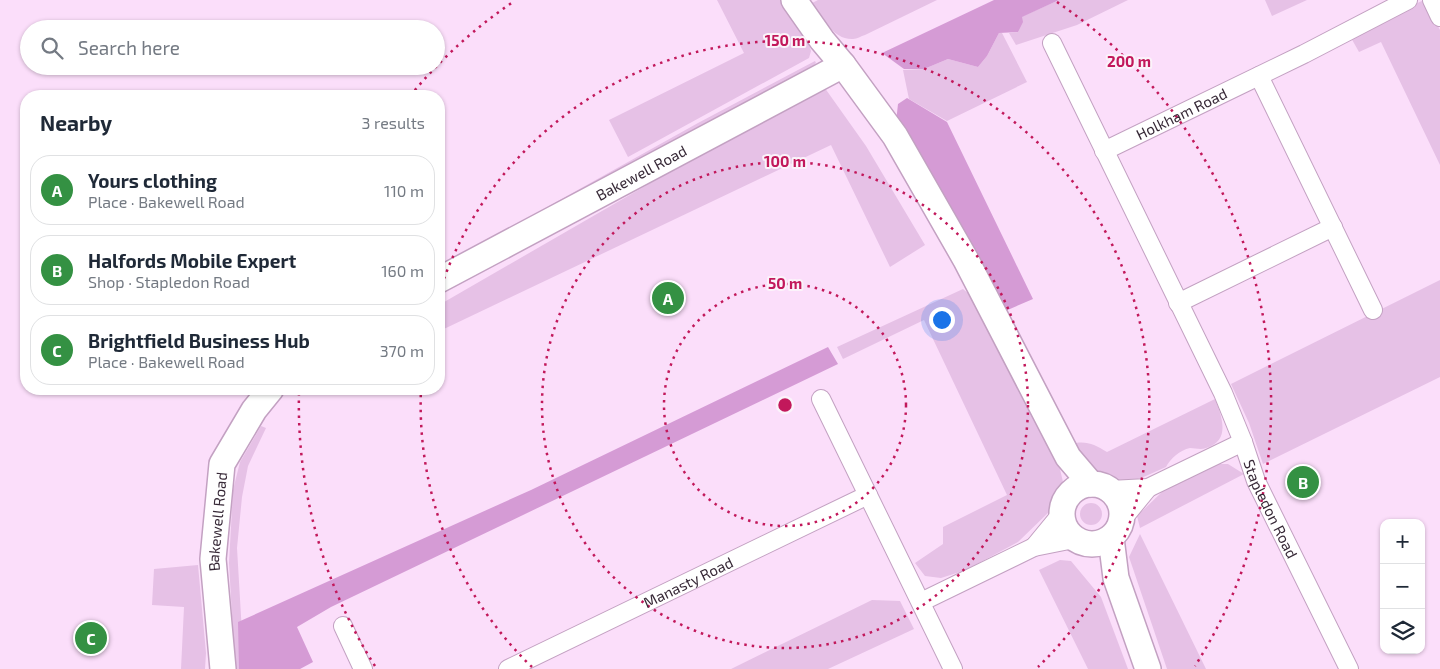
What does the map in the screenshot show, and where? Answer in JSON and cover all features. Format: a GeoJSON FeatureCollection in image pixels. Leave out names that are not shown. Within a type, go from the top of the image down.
{"type":"FeatureCollection","features":[{"type":"Feature","properties":{"kind":"street"},"geometry":{"type":"LineString","coordinates":[[794,0],[895,136],[966,260],[1068,457],[1100,487],[1117,498],[1122,507],[1116,529],[1116,578],[1148,669]]}},
{"type":"Feature","properties":{"kind":"street","name":"Holkham Road"},"geometry":{"type":"LineString","coordinates":[[1104,151],[1259,76],[1408,0]]}},
{"type":"Feature","properties":{"kind":"street"},"geometry":{"type":"LineString","coordinates":[[1432,0],[1440,17]]}},
{"type":"Feature","properties":{"kind":"street"},"geometry":{"type":"LineString","coordinates":[[1052,43],[1223,393],[1243,442]]}},
{"type":"Feature","properties":{"kind":"street","name":"Bakewell Road"},"geometry":{"type":"LineString","coordinates":[[445,277],[843,65]]}},
{"type":"Feature","properties":{"kind":"street"},"geometry":{"type":"LineString","coordinates":[[1259,76],[1373,310]]}},
{"type":"Feature","properties":{"kind":"street"},"geometry":{"type":"LineString","coordinates":[[1178,303],[1332,227]]}},
{"type":"Feature","properties":{"kind":"street","name":"Bakewell Road"},"geometry":{"type":"LineString","coordinates":[[223,669],[213,559],[222,464],[254,410],[266,395]]}},
{"type":"Feature","properties":{"kind":"street"},"geometry":{"type":"LineString","coordinates":[[821,399],[953,669]]}},
{"type":"Feature","properties":{"kind":"street","name":"Stapledon Road"},"geometry":{"type":"LineString","coordinates":[[1116,529],[1148,488],[1243,442],[1256,481],[1349,669]]}},
{"type":"Feature","properties":{"kind":"street"},"geometry":{"type":"LineString","coordinates":[[1068,457],[1063,522],[1067,532],[1081,542],[1116,578]]}},
{"type":"Feature","properties":{"kind":"street"},"geometry":{"type":"LineString","coordinates":[[1034,547],[1077,488],[1100,487]]}},
{"type":"Feature","properties":{"kind":"street","name":"Stapledon Road"},"geometry":{"type":"LineString","coordinates":[[1100,487],[1148,488]]}},
{"type":"Feature","properties":{"kind":"street","name":"Manasty Road"},"geometry":{"type":"LineString","coordinates":[[508,669],[868,495]]}},
{"type":"Feature","properties":{"kind":"street"},"geometry":{"type":"LineString","coordinates":[[921,602],[1034,547],[1081,542],[1102,543],[1116,529]]}},
{"type":"Feature","properties":{"kind":"street"},"geometry":{"type":"LineString","coordinates":[[343,626],[363,669]]}},
{"type":"Feature","properties":{"kind":"shaded area"},"geometry":{"type":"Polygon","coordinates":[[[717,0],[782,0],[808,41],[811,51],[809,58],[628,157],[609,120],[744,53],[717,0]]]}},
{"type":"Feature","properties":{"kind":"shaded area"},"geometry":{"type":"Polygon","coordinates":[[[818,0],[937,0],[853,39],[840,36],[829,27],[812,3],[818,0]]]}},
{"type":"Feature","properties":{"kind":"shaded area"},"geometry":{"type":"Polygon","coordinates":[[[994,0],[1059,0],[1022,17],[1023,22],[1018,32],[999,33],[987,56],[978,67],[948,59],[924,69],[904,69],[882,53],[994,0]]]}},
{"type":"Feature","properties":{"kind":"shaded area"},"geometry":{"type":"Polygon","coordinates":[[[1059,0],[1128,0],[1077,25],[1016,45],[1009,33],[1018,32],[1021,17],[1059,0]]]}},
{"type":"Feature","properties":{"kind":"shaded area"},"geometry":{"type":"Polygon","coordinates":[[[1265,0],[1307,0],[1272,16],[1265,0]]]}},
{"type":"Feature","properties":{"kind":"shaded area"},"geometry":{"type":"Polygon","coordinates":[[[1424,0],[1440,30],[1440,165],[1381,42],[1359,52],[1350,36],[1424,0]]]}},
{"type":"Feature","properties":{"kind":"shaded area"},"geometry":{"type":"Polygon","coordinates":[[[999,33],[1002,33],[1027,82],[947,121],[909,99],[903,70],[924,69],[948,59],[978,67],[987,56],[999,33]]]}},
{"type":"Feature","properties":{"kind":"shaded area"},"geometry":{"type":"Polygon","coordinates":[[[815,61],[816,63],[809,71],[552,211],[549,206],[698,123],[815,61]]]}},
{"type":"Feature","properties":{"kind":"shaded area"},"geometry":{"type":"Polygon","coordinates":[[[822,84],[866,146],[925,245],[890,267],[831,145],[445,328],[445,302],[822,84]]]}},
{"type":"Feature","properties":{"kind":"shaded area"},"geometry":{"type":"Polygon","coordinates":[[[907,98],[947,122],[1033,299],[1003,312],[896,122],[898,104],[907,98]]]}},
{"type":"Feature","properties":{"kind":"shaded area"},"geometry":{"type":"Polygon","coordinates":[[[1440,280],[1440,377],[1263,464],[1249,423],[1231,384],[1440,280]]]}},
{"type":"Feature","properties":{"kind":"shaded area"},"geometry":{"type":"Polygon","coordinates":[[[963,289],[980,303],[1059,465],[1063,482],[1061,495],[1050,511],[1018,542],[966,570],[941,578],[925,576],[915,563],[943,544],[943,527],[1007,495],[924,320],[843,359],[837,347],[963,289]]]}},
{"type":"Feature","properties":{"kind":"shaded area"},"geometry":{"type":"Polygon","coordinates":[[[828,347],[838,364],[331,607],[297,627],[313,662],[300,669],[239,669],[238,622],[531,490],[828,347]]]}},
{"type":"Feature","properties":{"kind":"shaded area"},"geometry":{"type":"Polygon","coordinates":[[[1215,399],[1222,420],[1222,434],[1219,440],[1214,445],[1206,448],[1190,448],[1183,451],[1173,458],[1166,467],[1136,480],[1118,482],[1110,480],[1095,469],[1070,444],[1081,442],[1107,452],[1215,399]]]}},
{"type":"Feature","properties":{"kind":"shaded area"},"geometry":{"type":"Polygon","coordinates":[[[261,426],[266,428],[248,466],[242,497],[237,548],[242,633],[239,669],[235,669],[229,563],[233,490],[240,462],[261,426]]]}},
{"type":"Feature","properties":{"kind":"shaded area"},"geometry":{"type":"Polygon","coordinates":[[[1217,464],[1228,464],[1244,474],[1140,528],[1137,516],[1163,491],[1217,464]]]}},
{"type":"Feature","properties":{"kind":"shaded area"},"geometry":{"type":"Polygon","coordinates":[[[1091,503],[1099,506],[1102,514],[1099,522],[1091,525],[1083,522],[1080,514],[1083,506],[1091,503]]]}},
{"type":"Feature","properties":{"kind":"shaded area"},"geometry":{"type":"Polygon","coordinates":[[[1140,534],[1206,669],[1167,669],[1129,557],[1140,534]]]}},
{"type":"Feature","properties":{"kind":"shaded area"},"geometry":{"type":"Polygon","coordinates":[[[1060,560],[1071,561],[1101,597],[1128,669],[1088,669],[1039,570],[1060,560]]]}},
{"type":"Feature","properties":{"kind":"shaded area"},"geometry":{"type":"Polygon","coordinates":[[[198,565],[206,653],[205,669],[181,669],[184,607],[152,605],[154,569],[198,565]]]}},
{"type":"Feature","properties":{"kind":"shaded area"},"geometry":{"type":"Polygon","coordinates":[[[872,600],[900,601],[914,629],[828,669],[731,669],[872,600]]]}},
{"type":"Feature","properties":{"kind":"place","name":"Yours clothing"},"geometry":{"type":"Point","coordinates":[668,298]}},
{"type":"Feature","properties":{"kind":"place","name":"Halfords Mobile Expert"},"geometry":{"type":"Point","coordinates":[1303,482]}},
{"type":"Feature","properties":{"kind":"place","name":"Brightfield Business Hub"},"geometry":{"type":"Point","coordinates":[91,638]}}]}
